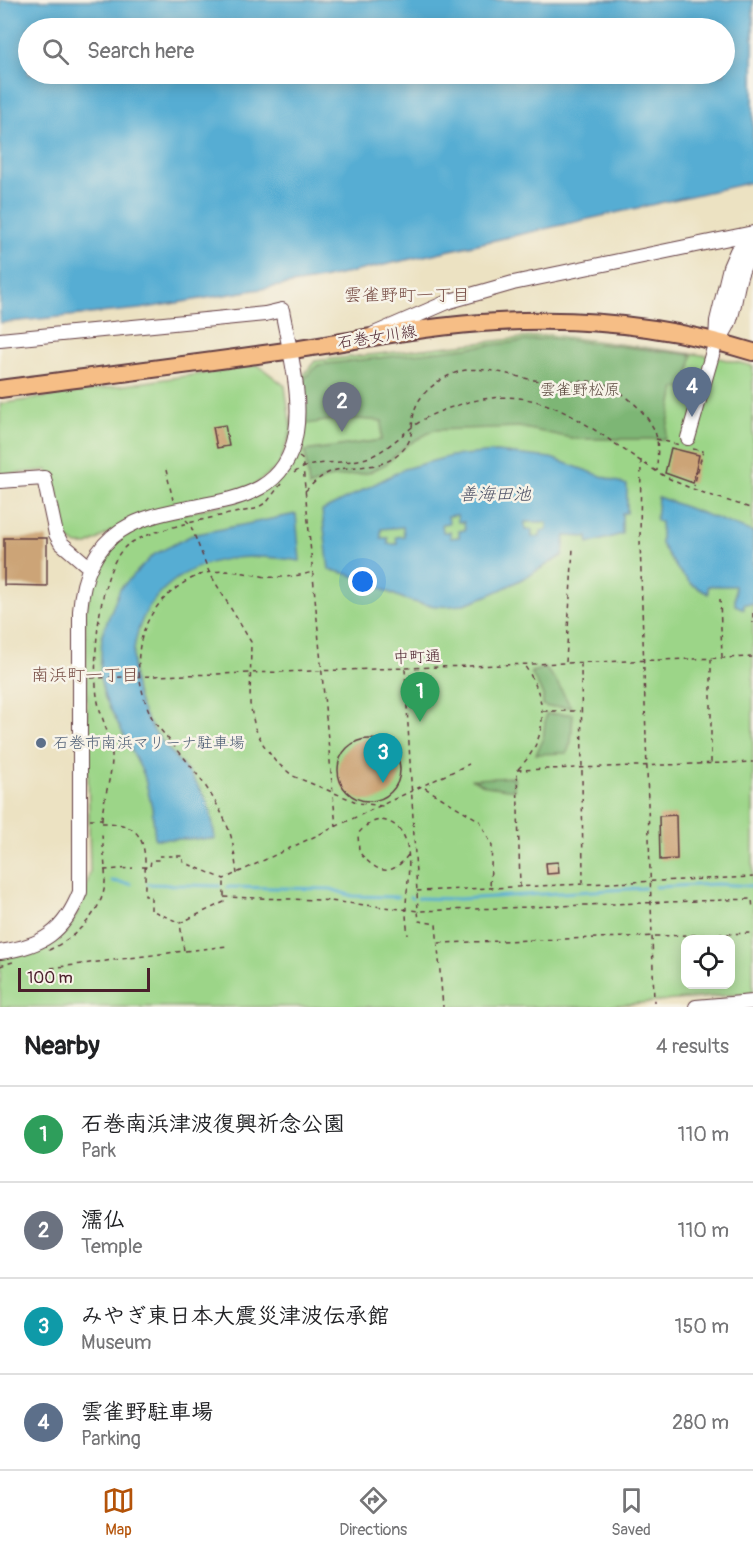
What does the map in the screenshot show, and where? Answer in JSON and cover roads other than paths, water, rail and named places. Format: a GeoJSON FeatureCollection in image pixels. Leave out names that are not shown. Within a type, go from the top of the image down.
{"type":"FeatureCollection","features":[{"type":"Feature","properties":{"kind":"main road","name":"石巻女川線"},"geometry":{"type":"LineString","coordinates":[[0,389],[290,350],[367,337],[496,322],[555,320],[632,325],[716,341],[753,352]]}},
{"type":"Feature","properties":{"kind":"street"},"geometry":{"type":"LineString","coordinates":[[367,337],[450,301],[513,283],[753,233]]}},
{"type":"Feature","properties":{"kind":"street"},"geometry":{"type":"LineString","coordinates":[[688,438],[716,341],[717,321],[730,267],[737,251],[753,238]]}},
{"type":"Feature","properties":{"kind":"street"},"geometry":{"type":"LineString","coordinates":[[716,341],[729,328],[742,269],[753,253]]}},
{"type":"Feature","properties":{"kind":"street"},"geometry":{"type":"LineString","coordinates":[[0,340],[265,315],[282,310],[290,350],[298,417],[296,435],[290,454],[278,474],[253,494],[175,510],[124,528],[104,544],[89,567],[83,582],[80,611],[88,678],[80,892],[66,921],[55,933],[32,945],[0,952]]}},
{"type":"Feature","properties":{"kind":"street"},"geometry":{"type":"LineString","coordinates":[[0,482],[44,478],[56,534],[61,543],[89,567]]}},
{"type":"Feature","properties":{"kind":"street"},"geometry":{"type":"LineString","coordinates":[[696,1007],[753,1002]]}},
{"type":"Feature","properties":{"kind":"water"},"geometry":{"type":"Polygon","coordinates":[[[0,0],[753,0],[753,182],[322,279],[140,309],[0,323],[0,0]]]}},
{"type":"Feature","properties":{"kind":"water","name":"善海田池"},"geometry":{"type":"Polygon","coordinates":[[[496,452],[551,458],[627,485],[627,513],[622,513],[622,534],[588,544],[588,537],[565,536],[563,555],[499,590],[473,601],[452,606],[428,605],[412,601],[357,577],[329,570],[322,511],[404,469],[451,456],[496,452]],[[457,515],[448,516],[449,523],[442,524],[443,532],[450,532],[451,538],[459,537],[459,531],[465,530],[464,522],[458,522],[457,515]],[[525,522],[525,530],[532,530],[532,537],[540,537],[541,531],[547,530],[547,522],[525,522]],[[403,527],[381,529],[381,538],[388,538],[388,544],[397,544],[396,537],[404,536],[403,527]]]}},
{"type":"Feature","properties":{"kind":"water"},"geometry":{"type":"Polygon","coordinates":[[[658,497],[753,532],[753,604],[744,604],[744,609],[735,605],[735,586],[708,586],[708,594],[691,584],[678,570],[661,544],[661,522],[656,521],[658,497]]]}},
{"type":"Feature","properties":{"kind":"water"},"geometry":{"type":"Polygon","coordinates":[[[296,514],[300,561],[246,557],[211,563],[179,577],[164,589],[152,603],[143,619],[137,636],[133,672],[141,707],[155,733],[200,789],[210,809],[215,839],[155,839],[152,808],[144,775],[105,698],[100,678],[102,634],[120,589],[153,555],[192,535],[296,514]]]}},
{"type":"Feature","properties":{"kind":"waterway"},"geometry":{"type":"LineString","coordinates":[[112,881],[131,884]]}},
{"type":"Feature","properties":{"kind":"waterway"},"geometry":{"type":"LineString","coordinates":[[148,884],[220,886]]}},
{"type":"Feature","properties":{"kind":"waterway"},"geometry":{"type":"LineString","coordinates":[[655,887],[717,884],[753,886]]}},
{"type":"Feature","properties":{"kind":"waterway"},"geometry":{"type":"LineString","coordinates":[[227,887],[331,889],[352,896],[398,897]]}},
{"type":"Feature","properties":{"kind":"waterway"},"geometry":{"type":"LineString","coordinates":[[418,898],[459,899],[645,888]]}},
{"type":"Feature","properties":{"kind":"place","name":"雲雀野駐車場"},"geometry":{"type":"Point","coordinates":[692,417]}},
{"type":"Feature","properties":{"kind":"place","name":"濡仏"},"geometry":{"type":"Point","coordinates":[342,432]}},
{"type":"Feature","properties":{"kind":"place","name":"石巻南浜津波復興祈念公園"},"geometry":{"type":"Point","coordinates":[420,722]}},
{"type":"Feature","properties":{"kind":"place","name":"石巻市南浜マリーナ駐車場"},"geometry":{"type":"Point","coordinates":[41,743]}},
{"type":"Feature","properties":{"kind":"place","name":"みやぎ東日本大震災津波伝承館"},"geometry":{"type":"Point","coordinates":[383,783]}},
{"type":"Feature","properties":{"kind":"district","name":"雲雀野町一丁目"},"geometry":{"type":"Point","coordinates":[407,295]}},
{"type":"Feature","properties":{"kind":"district","name":"南浜町一丁目"},"geometry":{"type":"Point","coordinates":[85,675]}},
{"type":"Feature","properties":{"kind":"park label","name":"雲雀野松原"},"geometry":{"type":"Point","coordinates":[580,390]}}]}
